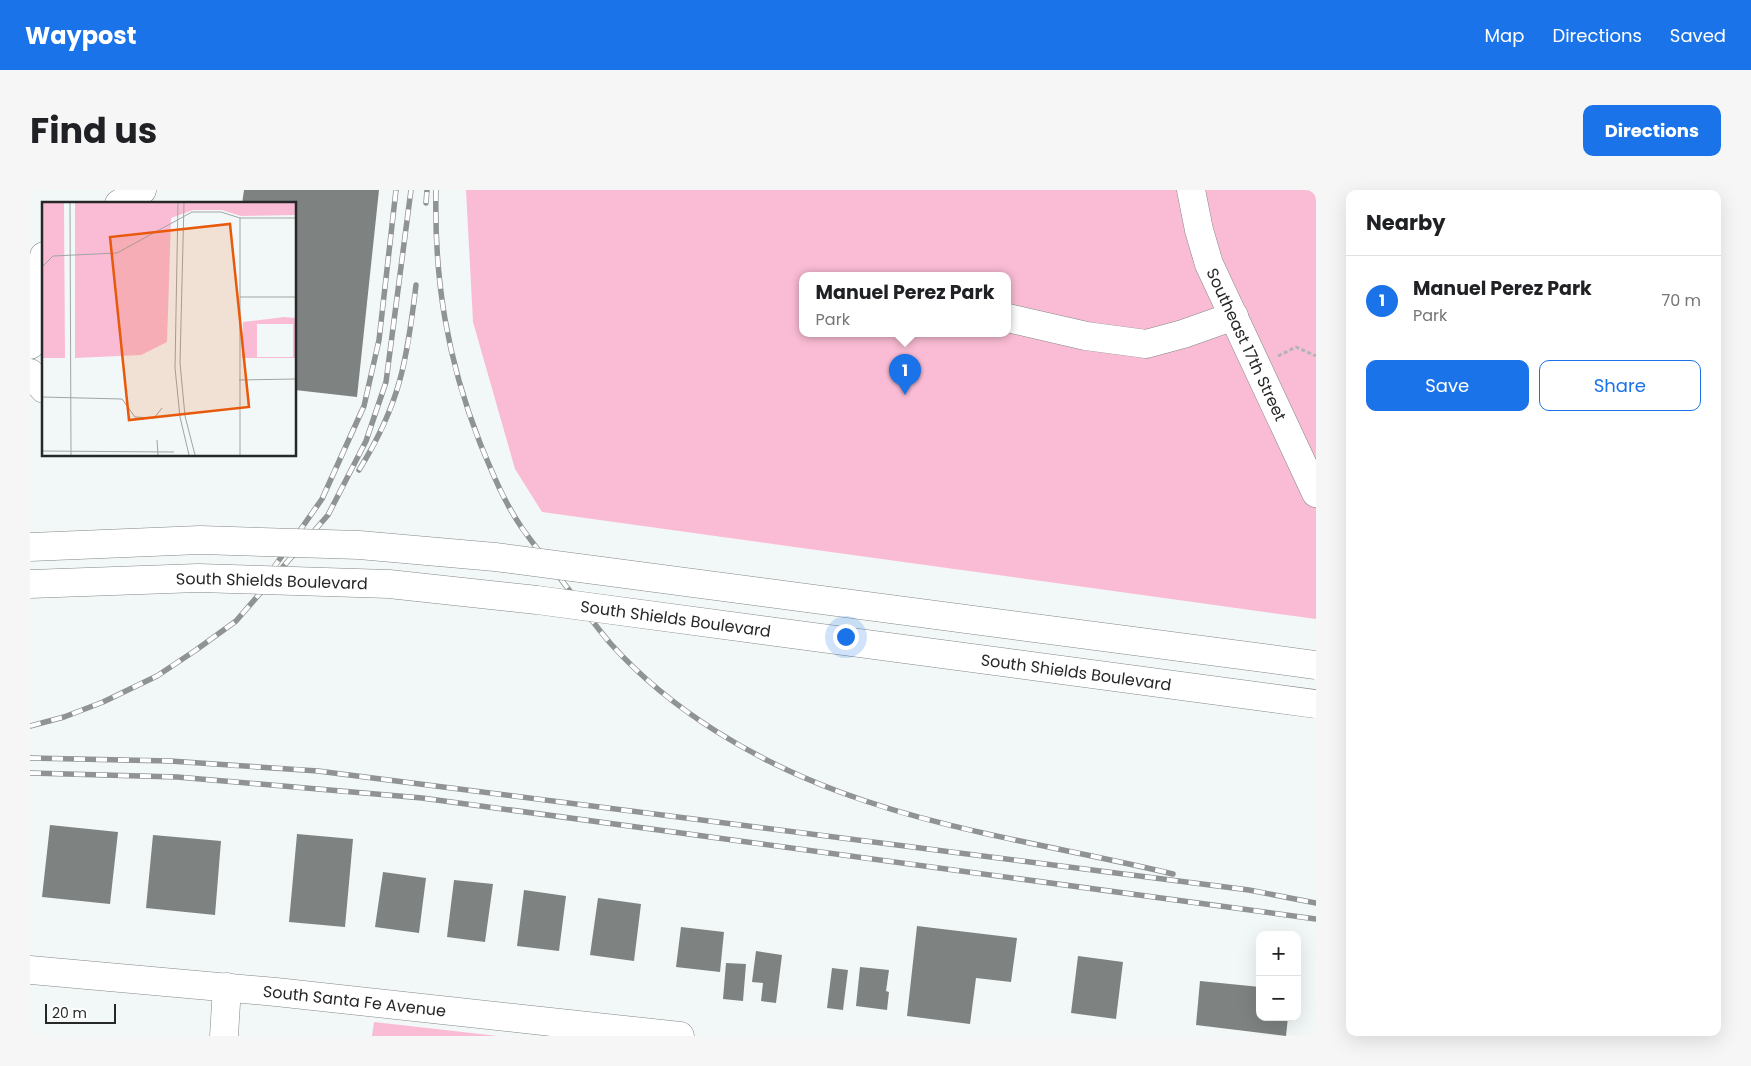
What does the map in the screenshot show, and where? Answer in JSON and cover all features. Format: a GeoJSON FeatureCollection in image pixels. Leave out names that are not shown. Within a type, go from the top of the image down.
{"type":"FeatureCollection","features":[{"type":"Feature","properties":{"kind":"main road"},"geometry":{"type":"LineString","coordinates":[[122,202],[142,190]]}},
{"type":"Feature","properties":{"kind":"main road","name":"Southeast 17th Street"},"geometry":{"type":"LineString","coordinates":[[1191,190],[1198,230],[1209,264],[1316,494]]}},
{"type":"Feature","properties":{"kind":"main road"},"geometry":{"type":"LineString","coordinates":[[30,345],[42,269]]}},
{"type":"Feature","properties":{"kind":"main road"},"geometry":{"type":"LineString","coordinates":[[1011,319],[1086,336],[1146,344],[1183,334],[1234,316]]}},
{"type":"Feature","properties":{"kind":"main road"},"geometry":{"type":"LineString","coordinates":[[30,373],[42,387]]}},
{"type":"Feature","properties":{"kind":"main road"},"geometry":{"type":"LineString","coordinates":[[30,547],[200,540],[359,545],[495,557],[1316,665]]}},
{"type":"Feature","properties":{"kind":"main road","name":"South Shields Boulevard"},"geometry":{"type":"LineString","coordinates":[[30,584],[198,578],[388,584],[547,601],[1316,704]]}},
{"type":"Feature","properties":{"kind":"main road","name":"South Santa Fe Avenue"},"geometry":{"type":"LineString","coordinates":[[30,970],[227,987],[680,1036]]}},
{"type":"Feature","properties":{"kind":"main road"},"geometry":{"type":"LineString","coordinates":[[224,1036],[227,987]]}},
{"type":"Feature","properties":{"kind":"path"},"geometry":{"type":"LineString","coordinates":[[1258,367],[1296,347],[1316,356]]}},
{"type":"Feature","properties":{"kind":"shaded area"},"geometry":{"type":"Polygon","coordinates":[[[466,190],[1316,190],[1316,619],[542,512],[515,469],[473,322],[466,190]]]}},
{"type":"Feature","properties":{"kind":"shaded area"},"geometry":{"type":"Polygon","coordinates":[[[374,1022],[498,1036],[372,1036],[374,1022]]]}},
{"type":"Feature","properties":{"kind":"building"},"geometry":{"type":"Polygon","coordinates":[[[244,190],[379,190],[357,397],[296,390],[296,202],[242,202],[244,190]]]}},
{"type":"Feature","properties":{"kind":"building"},"geometry":{"type":"Polygon","coordinates":[[[50,825],[118,832],[110,904],[42,897],[50,825]]]}},
{"type":"Feature","properties":{"kind":"building"},"geometry":{"type":"Polygon","coordinates":[[[297,834],[353,839],[345,927],[289,922],[297,834]]]}},
{"type":"Feature","properties":{"kind":"building"},"geometry":{"type":"Polygon","coordinates":[[[153,835],[221,841],[215,915],[146,908],[153,835]]]}},
{"type":"Feature","properties":{"kind":"building"},"geometry":{"type":"Polygon","coordinates":[[[383,872],[426,878],[419,933],[375,927],[383,872]]]}},
{"type":"Feature","properties":{"kind":"building"},"geometry":{"type":"Polygon","coordinates":[[[454,880],[493,884],[485,942],[447,937],[454,880]]]}},
{"type":"Feature","properties":{"kind":"building"},"geometry":{"type":"Polygon","coordinates":[[[524,890],[566,896],[559,951],[517,946],[524,890]]]}},
{"type":"Feature","properties":{"kind":"building"},"geometry":{"type":"Polygon","coordinates":[[[598,898],[641,904],[634,961],[590,955],[598,898]]]}},
{"type":"Feature","properties":{"kind":"building"},"geometry":{"type":"Polygon","coordinates":[[[917,926],[1017,938],[1011,982],[976,978],[970,1024],[907,1016],[917,926]]]}},
{"type":"Feature","properties":{"kind":"building"},"geometry":{"type":"Polygon","coordinates":[[[681,927],[724,932],[720,972],[676,967],[681,927]]]}},
{"type":"Feature","properties":{"kind":"building"},"geometry":{"type":"Polygon","coordinates":[[[756,951],[782,955],[776,1003],[761,1001],[763,983],[752,982],[756,951]]]}},
{"type":"Feature","properties":{"kind":"building"},"geometry":{"type":"Polygon","coordinates":[[[1078,956],[1123,962],[1116,1019],[1071,1013],[1078,956]]]}},
{"type":"Feature","properties":{"kind":"building"},"geometry":{"type":"Polygon","coordinates":[[[726,963],[746,964],[743,1001],[723,999],[726,963]]]}},
{"type":"Feature","properties":{"kind":"building"},"geometry":{"type":"Polygon","coordinates":[[[860,967],[889,970],[886,991],[889,992],[887,1010],[856,1006],[860,967]]]}},
{"type":"Feature","properties":{"kind":"building"},"geometry":{"type":"Polygon","coordinates":[[[832,968],[848,970],[843,1010],[827,1008],[832,968]]]}},
{"type":"Feature","properties":{"kind":"building"},"geometry":{"type":"Polygon","coordinates":[[[1200,981],[1256,987],[1256,1021],[1288,1021],[1286,1036],[1196,1025],[1200,981]]]}},
{"type":"Feature","properties":{"kind":"railway"},"geometry":{"type":"LineString","coordinates":[[272,570],[322,499],[364,406],[379,340],[396,190]]}},
{"type":"Feature","properties":{"kind":"railway"},"geometry":{"type":"LineString","coordinates":[[30,726],[64,717],[103,702],[157,676],[196,650],[236,621],[328,515],[366,441],[386,382],[411,190]]}},
{"type":"Feature","properties":{"kind":"railway"},"geometry":{"type":"LineString","coordinates":[[426,203],[427,190]]}},
{"type":"Feature","properties":{"kind":"railway"},"geometry":{"type":"LineString","coordinates":[[436,190],[437,255],[440,287],[451,350],[469,412],[494,476],[522,528],[599,630],[635,668],[660,691],[716,732],[777,765],[840,792],[922,818],[1173,874]]}},
{"type":"Feature","properties":{"kind":"railway"},"geometry":{"type":"LineString","coordinates":[[359,470],[384,424],[400,381],[409,337],[416,285]]}},
{"type":"Feature","properties":{"kind":"railway"},"geometry":{"type":"LineString","coordinates":[[30,758],[170,761],[318,771],[1249,890],[1316,903]]}},
{"type":"Feature","properties":{"kind":"railway"},"geometry":{"type":"LineString","coordinates":[[30,773],[177,777],[422,798],[1316,919]]}},
{"type":"Feature","properties":{"kind":"place","name":"Manuel Perez Park"},"geometry":{"type":"Point","coordinates":[905,395]}}]}
